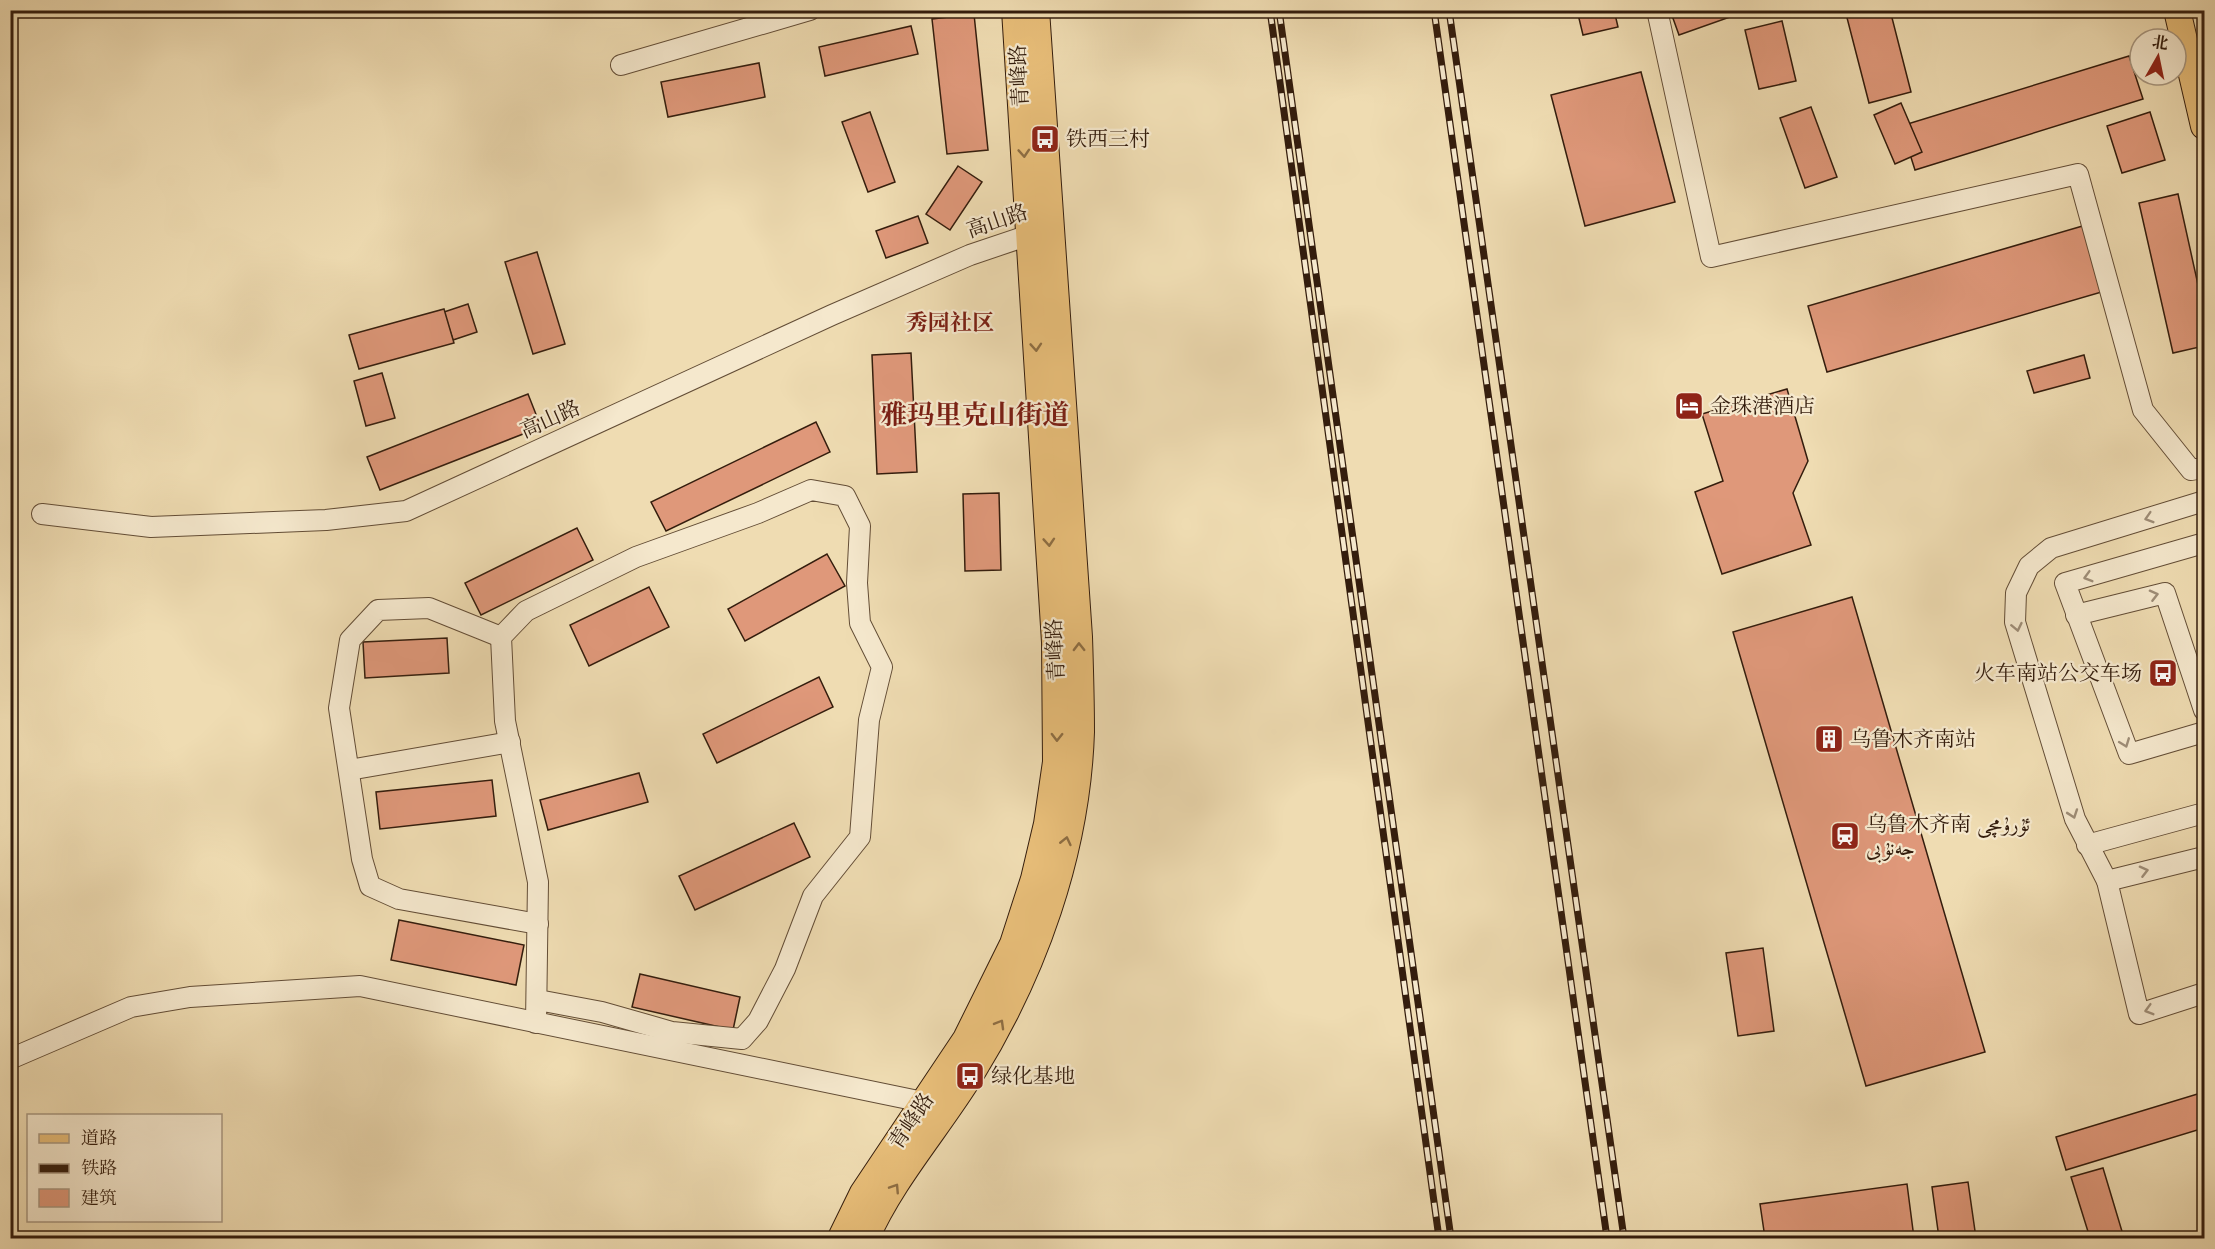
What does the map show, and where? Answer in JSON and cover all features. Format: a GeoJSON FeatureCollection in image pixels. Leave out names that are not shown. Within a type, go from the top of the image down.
{"type":"FeatureCollection","features":[{"type":"Feature","properties":{"kind":"main road","name":"青峰路"},"geometry":{"type":"LineString","coordinates":[[866,1239],[892,1192],[970,1076],[1012,1003],[1037,944],[1056,884],[1070,822],[1081,734],[1079,637],[1040,232],[1015,10]]}},
{"type":"Feature","properties":{"kind":"main road","name":"青峰路"},"geometry":{"type":"LineString","coordinates":[[841,1239],[863,1193],[966,1039],[991,993],[1013,944],[1034,879],[1047,824],[1056,762],[1055,642],[1040,232],[1036,10]]}},
{"type":"Feature","properties":{"kind":"main road"},"geometry":{"type":"LineString","coordinates":[[2177,10],[2205,126]]}},
{"type":"Feature","properties":{"kind":"street"},"geometry":{"type":"LineString","coordinates":[[621,64],[810,10]]}},
{"type":"Feature","properties":{"kind":"street"},"geometry":{"type":"LineString","coordinates":[[1657,10],[1711,257],[2078,174],[2144,410],[2191,470],[2205,468]]}},
{"type":"Feature","properties":{"kind":"street","name":"高山路"},"geometry":{"type":"LineString","coordinates":[[42,514],[151,527],[326,520],[406,511],[831,315],[969,255],[1040,232]]}},
{"type":"Feature","properties":{"kind":"street"},"geometry":{"type":"LineString","coordinates":[[536,1023],[538,882],[505,721],[501,637],[526,611],[636,557],[758,513],[810,490],[845,496],[860,526],[857,583],[860,623],[882,667],[869,720],[860,837],[813,896],[784,969],[758,1021],[742,1039],[672,1032],[602,1012],[538,1000]]}},
{"type":"Feature","properties":{"kind":"street"},"geometry":{"type":"LineString","coordinates":[[2205,501],[2051,548],[2029,566],[2016,592],[2015,622],[2074,819],[2107,881],[2139,1014],[2205,993]]}},
{"type":"Feature","properties":{"kind":"street"},"geometry":{"type":"LineString","coordinates":[[2205,543],[2065,583],[2129,754],[2205,732]]}},
{"type":"Feature","properties":{"kind":"street"},"geometry":{"type":"LineString","coordinates":[[2076,615],[2164,593],[2205,711]]}},
{"type":"Feature","properties":{"kind":"street"},"geometry":{"type":"LineString","coordinates":[[501,637],[429,608],[378,610],[350,640],[339,708],[362,859],[370,886],[399,899],[538,924]]}},
{"type":"Feature","properties":{"kind":"street"},"geometry":{"type":"LineString","coordinates":[[348,770],[510,742]]}},
{"type":"Feature","properties":{"kind":"street"},"geometry":{"type":"LineString","coordinates":[[2087,845],[2205,813]]}},
{"type":"Feature","properties":{"kind":"street"},"geometry":{"type":"LineString","coordinates":[[2107,881],[2205,857]]}},
{"type":"Feature","properties":{"kind":"street"},"geometry":{"type":"LineString","coordinates":[[10,1059],[130,1006],[190,997],[360,986],[924,1102]]}},
{"type":"Feature","properties":{"kind":"building"},"geometry":{"type":"Polygon","coordinates":[[[1577,10],[1614,10],[1618,27],[1583,35],[1577,10]]]}},
{"type":"Feature","properties":{"kind":"building"},"geometry":{"type":"Polygon","coordinates":[[[1670,10],[1747,10],[1747,11],[1679,35],[1670,10]]]}},
{"type":"Feature","properties":{"kind":"building"},"geometry":{"type":"Polygon","coordinates":[[[1845,10],[1890,10],[1911,92],[1869,103],[1845,10]]]}},
{"type":"Feature","properties":{"kind":"building"},"geometry":{"type":"Polygon","coordinates":[[[974,14],[988,150],[947,154],[932,19],[974,14]]]}},
{"type":"Feature","properties":{"kind":"building"},"geometry":{"type":"Polygon","coordinates":[[[1782,21],[1796,81],[1759,89],[1745,30],[1782,21]]]}},
{"type":"Feature","properties":{"kind":"building"},"geometry":{"type":"Polygon","coordinates":[[[911,26],[918,54],[825,76],[819,47],[911,26]]]}},
{"type":"Feature","properties":{"kind":"building"},"geometry":{"type":"Polygon","coordinates":[[[2128,56],[2128,87],[2139,87],[2143,99],[1915,170],[1901,126],[2128,56]]]}},
{"type":"Feature","properties":{"kind":"building"},"geometry":{"type":"Polygon","coordinates":[[[759,63],[765,97],[668,117],[661,82],[759,63]]]}},
{"type":"Feature","properties":{"kind":"building"},"geometry":{"type":"Polygon","coordinates":[[[1641,72],[1675,202],[1585,226],[1551,95],[1641,72]]]}},
{"type":"Feature","properties":{"kind":"building"},"geometry":{"type":"Polygon","coordinates":[[[1901,103],[1922,152],[1895,164],[1874,115],[1901,103]]]}},
{"type":"Feature","properties":{"kind":"building"},"geometry":{"type":"Polygon","coordinates":[[[1811,107],[1837,177],[1805,188],[1780,118],[1811,107]]]}},
{"type":"Feature","properties":{"kind":"building"},"geometry":{"type":"Polygon","coordinates":[[[870,112],[895,182],[868,192],[842,122],[870,112]]]}},
{"type":"Feature","properties":{"kind":"building"},"geometry":{"type":"Polygon","coordinates":[[[2150,112],[2165,160],[2122,173],[2107,126],[2150,112]]]}},
{"type":"Feature","properties":{"kind":"building"},"geometry":{"type":"Polygon","coordinates":[[[958,166],[982,182],[950,230],[926,214],[958,166]]]}},
{"type":"Feature","properties":{"kind":"building"},"geometry":{"type":"Polygon","coordinates":[[[2178,194],[2204,312],[2204,346],[2173,353],[2139,203],[2178,194]]]}},
{"type":"Feature","properties":{"kind":"building"},"geometry":{"type":"Polygon","coordinates":[[[918,216],[928,243],[886,258],[876,231],[918,216]]]}},
{"type":"Feature","properties":{"kind":"building"},"geometry":{"type":"Polygon","coordinates":[[[2086,225],[2105,291],[1827,372],[1808,306],[2086,225]]]}},
{"type":"Feature","properties":{"kind":"building"},"geometry":{"type":"Polygon","coordinates":[[[537,252],[565,344],[533,354],[505,262],[537,252]]]}},
{"type":"Feature","properties":{"kind":"building"},"geometry":{"type":"Polygon","coordinates":[[[468,304],[477,332],[453,340],[444,312],[468,304]]]}},
{"type":"Feature","properties":{"kind":"building"},"geometry":{"type":"Polygon","coordinates":[[[444,309],[454,343],[359,369],[349,335],[444,309]]]}},
{"type":"Feature","properties":{"kind":"building"},"geometry":{"type":"Polygon","coordinates":[[[911,353],[917,472],[877,474],[872,355],[911,353]]]}},
{"type":"Feature","properties":{"kind":"building"},"geometry":{"type":"Polygon","coordinates":[[[2084,355],[2090,378],[2034,393],[2027,371],[2084,355]]]}},
{"type":"Feature","properties":{"kind":"building"},"geometry":{"type":"Polygon","coordinates":[[[382,373],[395,418],[366,426],[354,381],[382,373]]]}},
{"type":"Feature","properties":{"kind":"building"},"geometry":{"type":"Polygon","coordinates":[[[1787,389],[1808,461],[1793,493],[1811,545],[1722,574],[1695,492],[1723,481],[1702,414],[1787,389]]]}},
{"type":"Feature","properties":{"kind":"building"},"geometry":{"type":"Polygon","coordinates":[[[528,394],[541,427],[380,490],[367,457],[528,394]]]}},
{"type":"Feature","properties":{"kind":"building"},"geometry":{"type":"Polygon","coordinates":[[[816,422],[830,452],[666,531],[651,502],[816,422]]]}},
{"type":"Feature","properties":{"kind":"building"},"geometry":{"type":"Polygon","coordinates":[[[999,493],[1001,570],[965,571],[963,494],[999,493]]]}},
{"type":"Feature","properties":{"kind":"building"},"geometry":{"type":"Polygon","coordinates":[[[577,528],[593,560],[481,615],[465,583],[577,528]]]}},
{"type":"Feature","properties":{"kind":"building"},"geometry":{"type":"Polygon","coordinates":[[[827,554],[845,586],[745,641],[728,609],[827,554]]]}},
{"type":"Feature","properties":{"kind":"building"},"geometry":{"type":"Polygon","coordinates":[[[649,587],[669,627],[589,666],[570,625],[649,587]]]}},
{"type":"Feature","properties":{"kind":"building","name":"乌鲁木齐南站"},"geometry":{"type":"Polygon","coordinates":[[[1852,597],[1985,1052],[1866,1086],[1733,632],[1852,597]]]}},
{"type":"Feature","properties":{"kind":"building"},"geometry":{"type":"Polygon","coordinates":[[[447,638],[449,673],[365,678],[363,642],[447,638]]]}},
{"type":"Feature","properties":{"kind":"building"},"geometry":{"type":"Polygon","coordinates":[[[819,677],[833,707],[717,763],[703,734],[819,677]]]}},
{"type":"Feature","properties":{"kind":"building"},"geometry":{"type":"Polygon","coordinates":[[[639,773],[648,802],[548,830],[540,800],[639,773]]]}},
{"type":"Feature","properties":{"kind":"building"},"geometry":{"type":"Polygon","coordinates":[[[492,780],[496,816],[380,829],[376,792],[492,780]]]}},
{"type":"Feature","properties":{"kind":"building"},"geometry":{"type":"Polygon","coordinates":[[[794,823],[810,857],[695,910],[679,876],[794,823]]]}},
{"type":"Feature","properties":{"kind":"building"},"geometry":{"type":"Polygon","coordinates":[[[399,920],[524,945],[516,985],[391,960],[399,920]]]}},
{"type":"Feature","properties":{"kind":"building"},"geometry":{"type":"Polygon","coordinates":[[[1763,948],[1774,1031],[1738,1036],[1726,953],[1763,948]]]}},
{"type":"Feature","properties":{"kind":"building"},"geometry":{"type":"Polygon","coordinates":[[[640,974],[740,997],[733,1030],[632,1007],[640,974]]]}},
{"type":"Feature","properties":{"kind":"building"},"geometry":{"type":"Polygon","coordinates":[[[2204,1092],[2204,1128],[2066,1170],[2056,1137],[2204,1092]]]}},
{"type":"Feature","properties":{"kind":"building"},"geometry":{"type":"Polygon","coordinates":[[[2103,1168],[2124,1238],[2090,1238],[2071,1177],[2103,1168]]]}},
{"type":"Feature","properties":{"kind":"building"},"geometry":{"type":"Polygon","coordinates":[[[1968,1182],[1976,1238],[1939,1238],[1932,1187],[1968,1182]]]}},
{"type":"Feature","properties":{"kind":"building"},"geometry":{"type":"Polygon","coordinates":[[[1907,1184],[1914,1238],[1765,1238],[1760,1204],[1907,1184]]]}},
{"type":"Feature","properties":{"kind":"railway"},"geometry":{"type":"LineString","coordinates":[[1270,10],[1439,1238]]}},
{"type":"Feature","properties":{"kind":"railway"},"geometry":{"type":"LineString","coordinates":[[1279,10],[1451,1238]]}},
{"type":"Feature","properties":{"kind":"railway"},"geometry":{"type":"LineString","coordinates":[[1434,10],[1607,1238]]}},
{"type":"Feature","properties":{"kind":"railway"},"geometry":{"type":"LineString","coordinates":[[1449,10],[1624,1238]]}},
{"type":"Feature","properties":{"kind":"place","name":"铁西三村"},"geometry":{"type":"Point","coordinates":[1045,139]}},
{"type":"Feature","properties":{"kind":"place","name":"金珠港酒店"},"geometry":{"type":"Point","coordinates":[1689,406]}},
{"type":"Feature","properties":{"kind":"place","name":"火车南站公交车场"},"geometry":{"type":"Point","coordinates":[2163,673]}},
{"type":"Feature","properties":{"kind":"place","name":"乌鲁木齐南站"},"geometry":{"type":"Point","coordinates":[1829,739]}},
{"type":"Feature","properties":{"kind":"place","name":"乌鲁木齐南 ئۇرۇمچى جەنۇبى"},"geometry":{"type":"Point","coordinates":[1845,836]}},
{"type":"Feature","properties":{"kind":"place","name":"绿化基地"},"geometry":{"type":"Point","coordinates":[970,1076]}},
{"type":"Feature","properties":{"kind":"district","name":"秀园社区"},"geometry":{"type":"Point","coordinates":[950,322]}},
{"type":"Feature","properties":{"kind":"district","name":"雅玛里克山街道"},"geometry":{"type":"Point","coordinates":[975,415]}}]}
